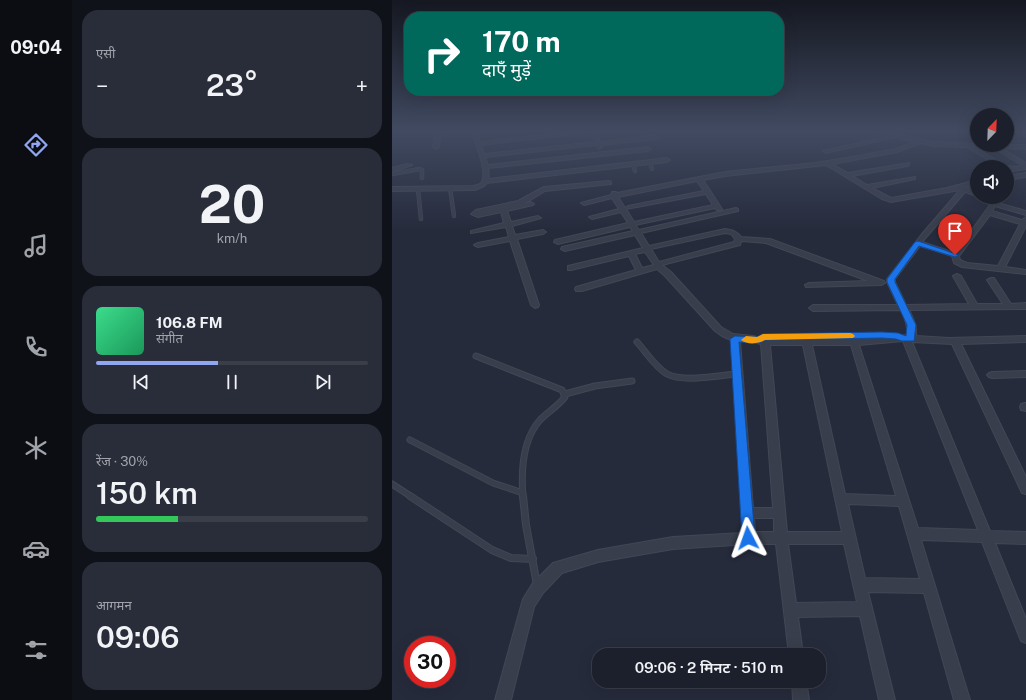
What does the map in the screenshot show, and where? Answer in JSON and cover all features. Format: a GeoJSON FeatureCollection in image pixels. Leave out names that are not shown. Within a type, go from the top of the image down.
{"type":"FeatureCollection","features":[{"type":"Feature","properties":{"kind":"street"},"geometry":{"type":"LineString","coordinates":[[392,189],[477,188],[484,185],[486,181],[485,165]]}},
{"type":"Feature","properties":{"kind":"street"},"geometry":{"type":"LineString","coordinates":[[486,168],[515,165]]}},
{"type":"Feature","properties":{"kind":"street"},"geometry":{"type":"LineString","coordinates":[[604,165],[607,176],[616,195],[661,266],[718,329],[735,339],[807,342],[898,341],[906,339],[956,341],[1026,339]]}},
{"type":"Feature","properties":{"kind":"street"},"geometry":{"type":"LineString","coordinates":[[502,208],[523,202],[544,189],[561,188],[607,176],[632,165]]}},
{"type":"Feature","properties":{"kind":"street"},"geometry":{"type":"LineString","coordinates":[[584,204],[616,195],[737,172],[810,165]]}},
{"type":"Feature","properties":{"kind":"street"},"geometry":{"type":"LineString","coordinates":[[830,165],[884,198],[891,200],[961,188],[970,185]]}},
{"type":"Feature","properties":{"kind":"street"},"geometry":{"type":"LineString","coordinates":[[848,175],[903,165]]}},
{"type":"Feature","properties":{"kind":"street"},"geometry":{"type":"LineString","coordinates":[[392,170],[409,166]]}},
{"type":"Feature","properties":{"kind":"street"},"geometry":{"type":"LineString","coordinates":[[1014,169],[1026,166]]}},
{"type":"Feature","properties":{"kind":"street"},"geometry":{"type":"LineString","coordinates":[[486,181],[562,172],[607,176]]}},
{"type":"Feature","properties":{"kind":"street"},"geometry":{"type":"LineString","coordinates":[[561,188],[562,172]]}},
{"type":"Feature","properties":{"kind":"street"},"geometry":{"type":"LineString","coordinates":[[1014,177],[1026,175]]}},
{"type":"Feature","properties":{"kind":"street"},"geometry":{"type":"LineString","coordinates":[[867,187],[913,178]]}},
{"type":"Feature","properties":{"kind":"street"},"geometry":{"type":"LineString","coordinates":[[699,179],[722,213]]}},
{"type":"Feature","properties":{"kind":"street"},"geometry":{"type":"LineString","coordinates":[[961,188],[970,191]]}},
{"type":"Feature","properties":{"kind":"street"},"geometry":{"type":"LineString","coordinates":[[961,188],[892,277],[892,283],[904,306],[911,325],[906,339],[1026,636]]}},
{"type":"Feature","properties":{"kind":"street"},"geometry":{"type":"LineString","coordinates":[[592,216],[707,192]]}},
{"type":"Feature","properties":{"kind":"street"},"geometry":{"type":"LineString","coordinates":[[502,208],[531,204]]}},
{"type":"Feature","properties":{"kind":"street"},"geometry":{"type":"LineString","coordinates":[[918,244],[955,255],[960,253],[994,204],[1026,213]]}},
{"type":"Feature","properties":{"kind":"street"},"geometry":{"type":"LineString","coordinates":[[558,242],[716,206]]}},
{"type":"Feature","properties":{"kind":"street"},"geometry":{"type":"LineString","coordinates":[[502,208],[535,305]]}},
{"type":"Feature","properties":{"kind":"street"},"geometry":{"type":"LineString","coordinates":[[565,249],[736,210]]}},
{"type":"Feature","properties":{"kind":"street"},"geometry":{"type":"LineString","coordinates":[[988,212],[1025,221],[1000,269]]}},
{"type":"Feature","properties":{"kind":"street"},"geometry":{"type":"LineString","coordinates":[[473,232],[538,218]]}},
{"type":"Feature","properties":{"kind":"street"},"geometry":{"type":"LineString","coordinates":[[571,268],[724,231],[733,232],[739,239],[767,241],[881,283]]}},
{"type":"Feature","properties":{"kind":"street"},"geometry":{"type":"LineString","coordinates":[[478,246],[543,232]]}},
{"type":"Feature","properties":{"kind":"street"},"geometry":{"type":"LineString","coordinates":[[579,289],[734,244],[738,242],[739,239]]}},
{"type":"Feature","properties":{"kind":"street"},"geometry":{"type":"LineString","coordinates":[[630,253],[640,271]]}},
{"type":"Feature","properties":{"kind":"street"},"geometry":{"type":"LineString","coordinates":[[955,255],[957,261],[961,264],[1026,272]]}},
{"type":"Feature","properties":{"kind":"street"},"geometry":{"type":"LineString","coordinates":[[957,276],[974,306]]}},
{"type":"Feature","properties":{"kind":"street"},"geometry":{"type":"LineString","coordinates":[[991,280],[1009,306]]}},
{"type":"Feature","properties":{"kind":"street"},"geometry":{"type":"LineString","coordinates":[[809,285],[892,283]]}},
{"type":"Feature","properties":{"kind":"street"},"geometry":{"type":"LineString","coordinates":[[813,308],[1026,306]]}},
{"type":"Feature","properties":{"kind":"street"},"geometry":{"type":"LineString","coordinates":[[795,648],[781,538],[774,427],[762,341],[763,337],[882,335],[898,336],[906,339]]}},
{"type":"Feature","properties":{"kind":"street"},"geometry":{"type":"LineString","coordinates":[[735,339],[748,538]]}},
{"type":"Feature","properties":{"kind":"street"},"geometry":{"type":"LineString","coordinates":[[956,341],[1026,489]]}},
{"type":"Feature","properties":{"kind":"street"},"geometry":{"type":"LineString","coordinates":[[807,342],[849,538],[887,700]]}},
{"type":"Feature","properties":{"kind":"street"},"geometry":{"type":"LineString","coordinates":[[854,342],[962,700]]}},
{"type":"Feature","properties":{"kind":"street"},"geometry":{"type":"LineString","coordinates":[[992,375],[1026,374]]}},
{"type":"Feature","properties":{"kind":"street"},"geometry":{"type":"LineString","coordinates":[[841,499],[903,501]]}},
{"type":"Feature","properties":{"kind":"street"},"geometry":{"type":"LineString","coordinates":[[747,512],[779,514]]}},
{"type":"Feature","properties":{"kind":"street"},"geometry":{"type":"LineString","coordinates":[[913,534],[986,538],[1026,538]]}},
{"type":"Feature","properties":{"kind":"street"},"geometry":{"type":"LineString","coordinates":[[503,700],[528,604],[538,588],[558,568],[598,556],[673,543],[748,538],[849,538]]}},
{"type":"Feature","properties":{"kind":"street"},"geometry":{"type":"LineString","coordinates":[[860,586],[928,586]]}},
{"type":"Feature","properties":{"kind":"street"},"geometry":{"type":"LineString","coordinates":[[790,610],[866,609]]}},
{"type":"Feature","properties":{"kind":"street"},"geometry":{"type":"LineString","coordinates":[[800,688],[801,700]]}},
{"type":"Feature","properties":{"kind":"lane"},"geometry":{"type":"LineString","coordinates":[[633,165],[635,171]]}},
{"type":"Feature","properties":{"kind":"lane"},"geometry":{"type":"LineString","coordinates":[[651,165],[652,169]]}},
{"type":"Feature","properties":{"kind":"lane"},"geometry":{"type":"LineString","coordinates":[[392,174],[420,169],[422,170],[422,178]]}},
{"type":"Feature","properties":{"kind":"lane"},"geometry":{"type":"LineString","coordinates":[[450,188],[454,216]]}},
{"type":"Feature","properties":{"kind":"lane"},"geometry":{"type":"LineString","coordinates":[[418,189],[421,219]]}},
{"type":"Feature","properties":{"kind":"lane"},"geometry":{"type":"LineString","coordinates":[[637,342],[662,370],[674,376],[686,377],[738,374]]}},
{"type":"Feature","properties":{"kind":"lane"},"geometry":{"type":"LineString","coordinates":[[476,356],[559,389],[565,394]]}},
{"type":"Feature","properties":{"kind":"lane"},"geometry":{"type":"LineString","coordinates":[[565,394],[595,386],[632,381]]}},
{"type":"Feature","properties":{"kind":"lane"},"geometry":{"type":"LineString","coordinates":[[538,588],[532,559],[523,493],[524,460],[527,444],[537,424],[565,397],[565,394]]}},
{"type":"Feature","properties":{"kind":"lane"},"geometry":{"type":"LineString","coordinates":[[410,440],[493,483],[523,493]]}},
{"type":"Feature","properties":{"kind":"lane"},"geometry":{"type":"LineString","coordinates":[[392,484],[492,550],[511,558],[532,559]]}},
{"type":"Feature","properties":{"kind":"slow traffic"},"geometry":{"type":"LineString","coordinates":[[746,340],[759,340],[763,337],[850,336]]}},
{"type":"Feature","properties":{"kind":"route"},"geometry":{"type":"LineString","coordinates":[[748,538],[740,397],[735,339],[759,340],[763,337],[882,335],[911,339],[911,325],[891,279],[918,244],[955,255]]}}]}
